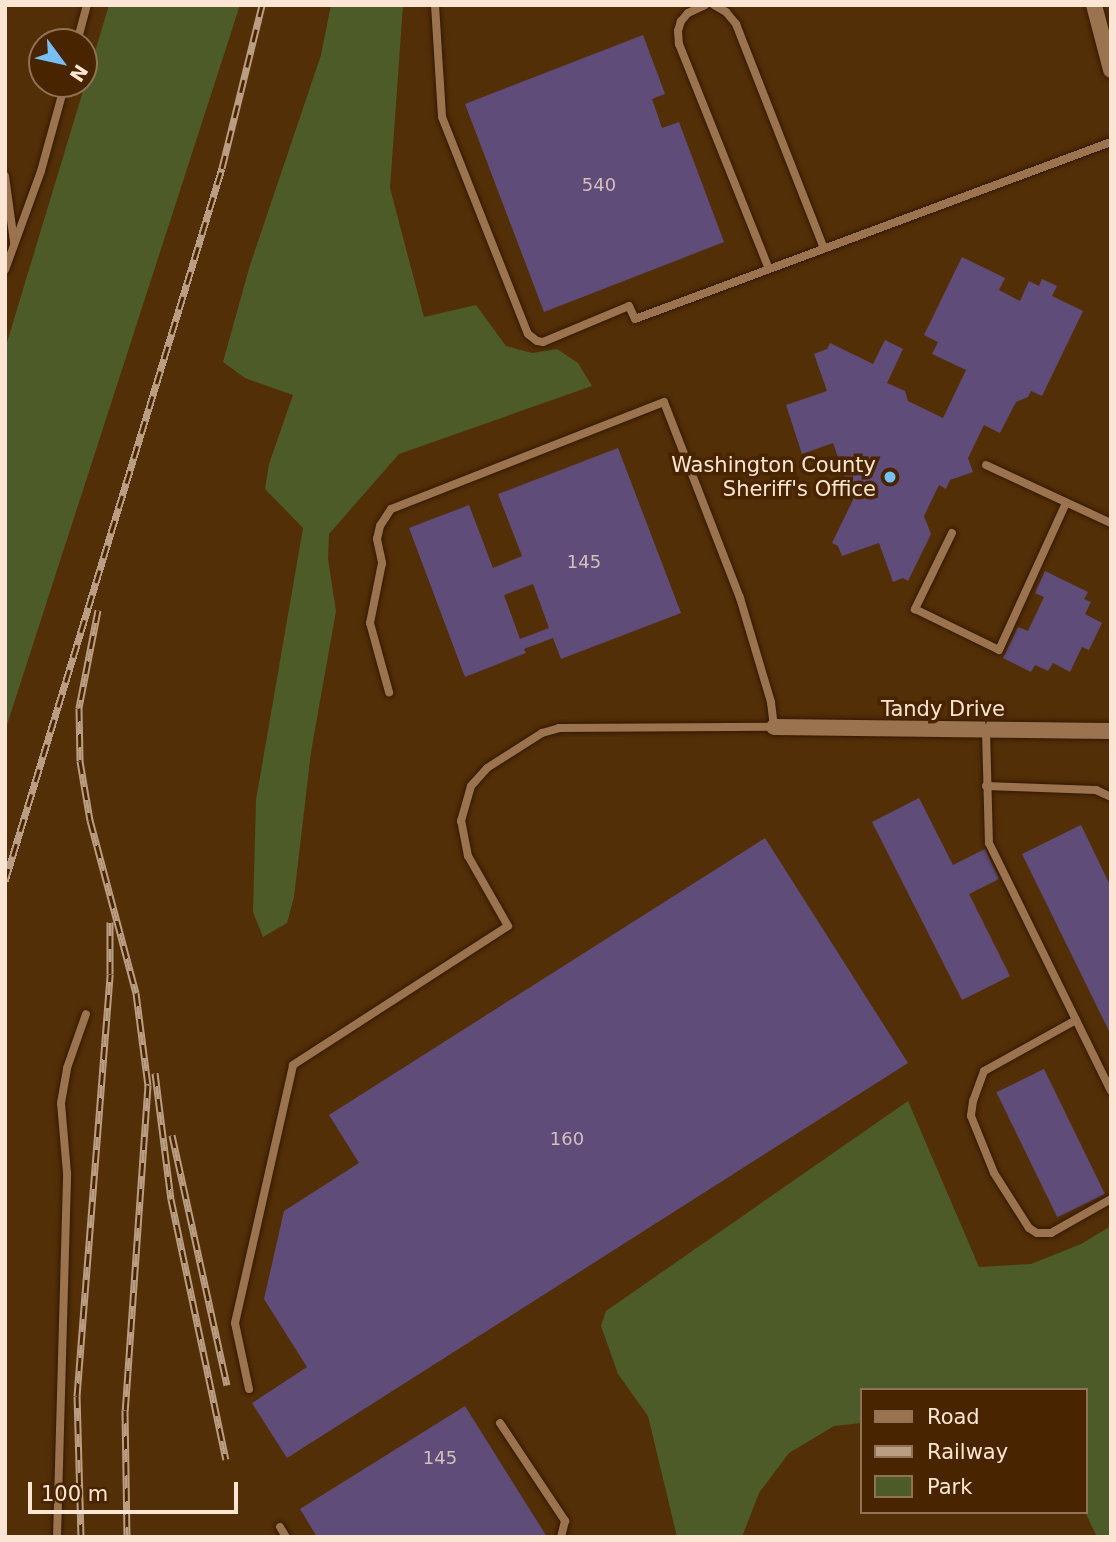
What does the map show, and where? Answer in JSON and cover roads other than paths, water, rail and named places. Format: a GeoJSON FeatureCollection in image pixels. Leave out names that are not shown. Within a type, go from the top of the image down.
{"type":"FeatureCollection","features":[{"type":"Feature","properties":{"kind":"street"},"geometry":{"type":"LineString","coordinates":[[1094,5],[1111,70]]}},
{"type":"Feature","properties":{"kind":"street","name":"Tandy Drive"},"geometry":{"type":"LineString","coordinates":[[774,727],[1111,732]]}},
{"type":"Feature","properties":{"kind":"lane"},"geometry":{"type":"LineString","coordinates":[[81,28],[87,5]]}},
{"type":"Feature","properties":{"kind":"lane"},"geometry":{"type":"LineString","coordinates":[[435,5],[442,117],[528,334],[537,341],[543,342],[629,306],[635,319],[1111,142]]}},
{"type":"Feature","properties":{"kind":"lane"},"geometry":{"type":"LineString","coordinates":[[705,5],[688,12],[681,21],[678,31],[680,44],[769,269]]}},
{"type":"Feature","properties":{"kind":"lane"},"geometry":{"type":"LineString","coordinates":[[715,5],[736,23],[824,248]]}},
{"type":"Feature","properties":{"kind":"lane"},"geometry":{"type":"LineString","coordinates":[[5,270],[41,171],[61,98]]}},
{"type":"Feature","properties":{"kind":"lane"},"geometry":{"type":"LineString","coordinates":[[5,176],[15,246]]}},
{"type":"Feature","properties":{"kind":"lane"},"geometry":{"type":"LineString","coordinates":[[249,1390],[235,1323],[293,1065],[508,926],[468,856],[461,821],[471,786],[487,768],[542,733],[559,728],[774,727],[771,702],[740,598],[664,402],[391,509],[380,526],[377,539],[382,562],[370,623],[389,692]]}},
{"type":"Feature","properties":{"kind":"lane"},"geometry":{"type":"LineString","coordinates":[[986,465],[1111,523]]}},
{"type":"Feature","properties":{"kind":"lane"},"geometry":{"type":"LineString","coordinates":[[952,533],[915,609],[999,650],[1066,503]]}},
{"type":"Feature","properties":{"kind":"lane"},"geometry":{"type":"LineString","coordinates":[[986,730],[989,843],[1111,1091]]}},
{"type":"Feature","properties":{"kind":"lane"},"geometry":{"type":"LineString","coordinates":[[986,786],[1096,790],[1111,797]]}},
{"type":"Feature","properties":{"kind":"lane"},"geometry":{"type":"LineString","coordinates":[[57,1537],[67,1173],[61,1103],[67,1068],[86,1014]]}},
{"type":"Feature","properties":{"kind":"lane"},"geometry":{"type":"LineString","coordinates":[[1076,1020],[985,1072],[973,1101],[971,1116],[995,1173],[1029,1227],[1037,1233],[1051,1233],[1111,1199]]}},
{"type":"Feature","properties":{"kind":"lane"},"geometry":{"type":"LineString","coordinates":[[500,1423],[565,1521],[561,1537]]}},
{"type":"Feature","properties":{"kind":"lane"},"geometry":{"type":"LineString","coordinates":[[280,1527],[286,1537]]}},
{"type":"Feature","properties":{"kind":"railway"},"geometry":{"type":"LineString","coordinates":[[5,881],[222,168],[262,5]]}},
{"type":"Feature","properties":{"kind":"railway"},"geometry":{"type":"LineString","coordinates":[[98,610],[79,708],[80,761],[90,820],[136,993],[148,1085],[125,1410],[127,1537]]}},
{"type":"Feature","properties":{"kind":"railway"},"geometry":{"type":"LineString","coordinates":[[81,1537],[77,1396],[110,974],[110,922]]}},
{"type":"Feature","properties":{"kind":"railway"},"geometry":{"type":"LineString","coordinates":[[155,1073],[171,1199],[226,1459]]}},
{"type":"Feature","properties":{"kind":"railway"},"geometry":{"type":"LineString","coordinates":[[172,1135],[227,1385]]}},
{"type":"Feature","properties":{"kind":"place","name":"Washington County Sheriff's Office"},"geometry":{"type":"Point","coordinates":[890,477]}}]}
